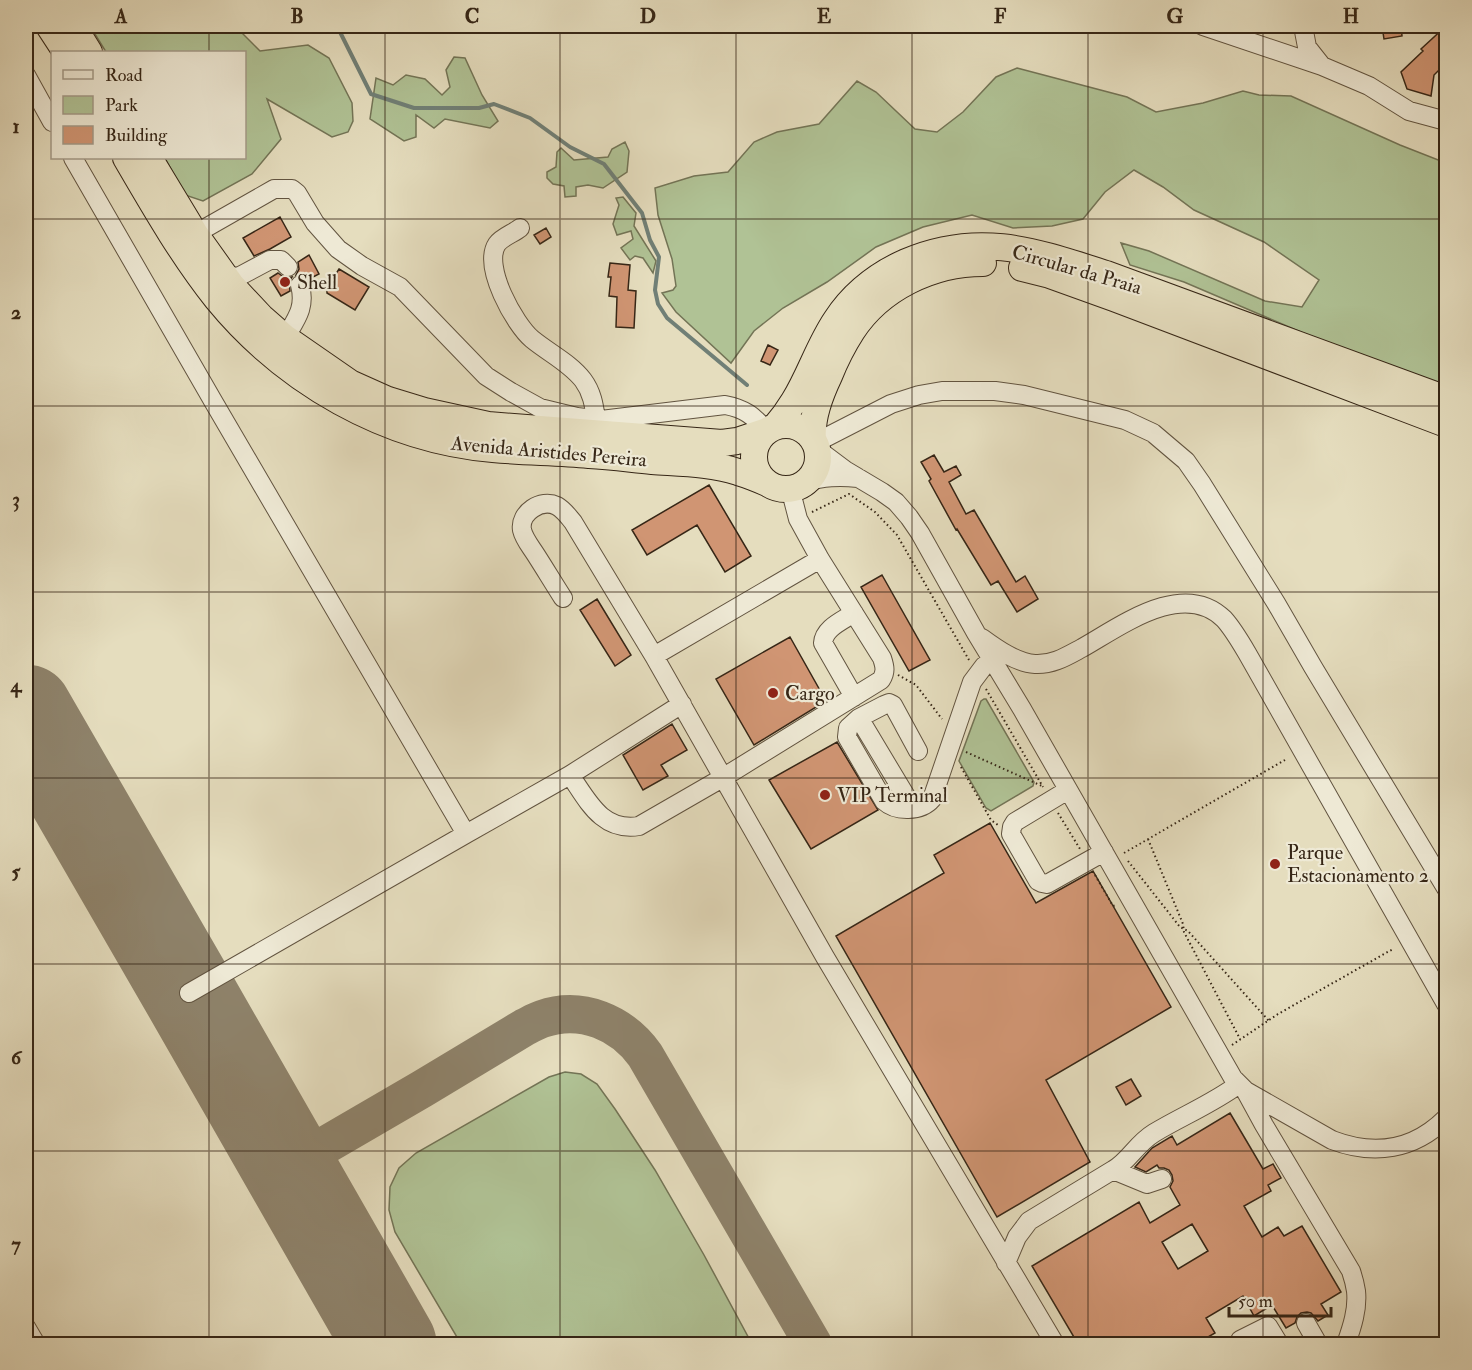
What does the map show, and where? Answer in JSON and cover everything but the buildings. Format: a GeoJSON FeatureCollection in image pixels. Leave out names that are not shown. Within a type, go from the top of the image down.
{"type":"FeatureCollection","features":[{"type":"Feature","properties":{"kind":"highway"},"geometry":{"type":"LineString","coordinates":[[49,26],[65,51]]}},
{"type":"Feature","properties":{"kind":"highway"},"geometry":{"type":"LineString","coordinates":[[74,26],[88,51]]}},
{"type":"Feature","properties":{"kind":"highway","name":"Avenida Aristides Pereira"},"geometry":{"type":"LineString","coordinates":[[127,159],[158,213],[218,299],[261,346],[302,379],[355,410],[425,437],[459,445],[708,466],[788,484]]}},
{"type":"Feature","properties":{"kind":"highway","name":"Avenida Aristides Pereira"},"geometry":{"type":"LineString","coordinates":[[150,159],[195,234],[223,275],[246,302],[285,339],[350,383],[388,400],[424,411],[488,425],[722,443],[737,441],[771,429]]}},
{"type":"Feature","properties":{"kind":"highway","name":"Circular da Praia"},"geometry":{"type":"LineString","coordinates":[[771,429],[794,401],[836,320],[853,298],[875,279],[894,267],[935,252],[968,246],[996,246],[1057,258],[1446,399]]}},
{"type":"Feature","properties":{"kind":"highway","name":"Circular da Praia"},"geometry":{"type":"LineString","coordinates":[[815,444],[812,429],[828,376],[837,356],[868,311],[903,283],[949,266],[972,263],[997,263],[1050,275],[1446,424]]}},
{"type":"Feature","properties":{"kind":"highway"},"geometry":{"type":"LineString","coordinates":[[792,425],[800,428],[815,444],[818,458],[811,476],[788,484],[761,476],[756,468],[755,460],[757,444],[761,437],[771,429],[792,425]]}},
{"type":"Feature","properties":{"kind":"street"},"geometry":{"type":"LineString","coordinates":[[1203,26],[1322,66],[1369,86],[1409,111],[1446,121]]}},
{"type":"Feature","properties":{"kind":"street"},"geometry":{"type":"LineString","coordinates":[[1303,26],[1307,47],[1322,66]]}},
{"type":"Feature","properties":{"kind":"street"},"geometry":{"type":"LineString","coordinates":[[26,75],[51,120]]}},
{"type":"Feature","properties":{"kind":"street"},"geometry":{"type":"LineString","coordinates":[[74,159],[466,834]]}},
{"type":"Feature","properties":{"kind":"street"},"geometry":{"type":"LineString","coordinates":[[195,234],[274,189],[292,189],[297,193],[315,223],[338,249],[362,266],[400,287],[486,376],[540,408],[601,420],[725,405],[752,415],[771,429]]}},
{"type":"Feature","properties":{"kind":"street"},"geometry":{"type":"LineString","coordinates":[[520,228],[498,243],[495,251],[493,261],[495,272],[505,300],[516,321],[531,339],[571,368],[582,379],[594,401],[596,419]]}},
{"type":"Feature","properties":{"kind":"street"},"geometry":{"type":"LineString","coordinates":[[223,275],[238,277],[270,260],[281,260],[288,267]]}},
{"type":"Feature","properties":{"kind":"street"},"geometry":{"type":"LineString","coordinates":[[285,339],[300,313],[303,297],[300,285]]}},
{"type":"Feature","properties":{"kind":"street"},"geometry":{"type":"LineString","coordinates":[[1446,888],[1312,667],[1276,603],[1202,484],[1186,461],[1153,433],[1125,420],[1023,395],[995,391],[942,390],[891,404],[815,444],[832,460],[896,502],[920,533],[1233,1078],[1243,1088],[1278,1109],[1332,1140],[1346,1145],[1376,1149],[1406,1144],[1425,1136],[1446,1118]]}},
{"type":"Feature","properties":{"kind":"street"},"geometry":{"type":"LineString","coordinates":[[570,775],[592,807],[602,817],[615,825],[627,828],[639,826],[724,777],[881,680],[885,668],[882,658],[820,559],[798,519],[788,484],[825,477],[859,478]]}},
{"type":"Feature","properties":{"kind":"street"},"geometry":{"type":"LineString","coordinates":[[563,598],[528,544],[522,529],[525,517],[540,505],[555,505],[573,522],[682,704],[831,967],[1055,1344]]}},
{"type":"Feature","properties":{"kind":"street"},"geometry":{"type":"LineString","coordinates":[[654,656],[820,559]]}},
{"type":"Feature","properties":{"kind":"street"},"geometry":{"type":"LineString","coordinates":[[976,633],[994,647],[1028,663],[1047,663],[1057,660],[1141,615],[1170,604],[1193,604],[1214,611],[1224,619],[1243,647],[1446,1004]]}},
{"type":"Feature","properties":{"kind":"street"},"geometry":{"type":"LineString","coordinates":[[854,614],[829,630],[823,638],[823,644],[854,697]]}},
{"type":"Feature","properties":{"kind":"street"},"geometry":{"type":"LineString","coordinates":[[918,751],[893,705],[889,703],[859,718],[848,728],[847,737],[884,801],[896,808],[927,805],[932,799],[972,682],[984,666],[992,660]]}},
{"type":"Feature","properties":{"kind":"street"},"geometry":{"type":"LineString","coordinates":[[1011,692],[1016,674],[1028,663]]}},
{"type":"Feature","properties":{"kind":"street"},"geometry":{"type":"LineString","coordinates":[[189,993],[570,775],[682,704]]}},
{"type":"Feature","properties":{"kind":"street"},"geometry":{"type":"LineString","coordinates":[[859,718],[913,808]]}},
{"type":"Feature","properties":{"kind":"street"},"geometry":{"type":"LineString","coordinates":[[1068,790],[1015,822],[1012,827],[1011,834],[1038,881],[1047,884],[1104,852]]}},
{"type":"Feature","properties":{"kind":"street"},"geometry":{"type":"LineString","coordinates":[[1006,1263],[1017,1237],[1029,1221],[1113,1170],[1125,1161],[1141,1142],[1154,1133],[1227,1093],[1243,1088]]}},
{"type":"Feature","properties":{"kind":"street"},"geometry":{"type":"LineString","coordinates":[[1243,1088],[1351,1271],[1356,1291],[1356,1308],[1346,1344]]}},
{"type":"Feature","properties":{"kind":"street"},"geometry":{"type":"LineString","coordinates":[[1264,1125],[1278,1109]]}},
{"type":"Feature","properties":{"kind":"street"},"geometry":{"type":"LineString","coordinates":[[1113,1170],[1147,1184],[1162,1179]]}},
{"type":"Feature","properties":{"kind":"street"},"geometry":{"type":"LineString","coordinates":[[1306,1323],[1318,1344]]}},
{"type":"Feature","properties":{"kind":"street"},"geometry":{"type":"LineString","coordinates":[[1240,1340],[1268,1326],[1279,1344]]}},
{"type":"Feature","properties":{"kind":"street"},"geometry":{"type":"LineString","coordinates":[[26,1327],[36,1344]]}},
{"type":"Feature","properties":{"kind":"path"},"geometry":{"type":"LineString","coordinates":[[885,668],[916,685],[944,722]]}},
{"type":"Feature","properties":{"kind":"path"},"geometry":{"type":"LineString","coordinates":[[958,748],[1042,786]]}},
{"type":"Feature","properties":{"kind":"path"},"geometry":{"type":"LineString","coordinates":[[1126,852],[1285,760]]}},
{"type":"Feature","properties":{"kind":"path"},"geometry":{"type":"LineString","coordinates":[[960,766],[991,820]]}},
{"type":"Feature","properties":{"kind":"path"},"geometry":{"type":"LineString","coordinates":[[1148,839],[1183,924],[1184,932],[1240,1039]]}},
{"type":"Feature","properties":{"kind":"path"},"geometry":{"type":"LineString","coordinates":[[1123,854],[1180,927],[1188,931],[1269,1021]]}},
{"type":"Feature","properties":{"kind":"path"},"geometry":{"type":"LineString","coordinates":[[1220,1053],[1278,1014],[1393,949]]}},
{"type":"Feature","properties":{"kind":"green space"},"geometry":{"type":"Polygon","coordinates":[[[90,26],[237,26],[260,51],[308,45],[329,58],[352,103],[353,121],[348,132],[332,137],[267,99],[281,139],[252,174],[203,201],[185,195],[166,159],[246,159],[246,51],[105,51],[90,26]]]}},
{"type":"Feature","properties":{"kind":"green space"},"geometry":{"type":"Polygon","coordinates":[[[454,57],[465,58],[482,95],[498,121],[490,128],[445,119],[434,128],[416,115],[416,137],[404,141],[370,119],[376,78],[393,85],[406,75],[425,79],[442,95],[450,87],[446,70],[454,57]]]}},
{"type":"Feature","properties":{"kind":"green space"},"geometry":{"type":"Polygon","coordinates":[[[1017,68],[1127,97],[1156,112],[1203,103],[1243,91],[1259,95],[1291,96],[1446,163],[1446,390],[1315,338],[1184,282],[1130,265],[1121,243],[1149,251],[1265,301],[1302,307],[1319,280],[1264,242],[1194,210],[1163,187],[1134,170],[1105,192],[1083,219],[1052,226],[1013,228],[972,215],[923,227],[876,247],[827,282],[783,308],[754,331],[731,363],[676,312],[662,293],[673,290],[676,286],[672,259],[658,215],[655,188],[694,176],[728,172],[754,142],[777,132],[819,124],[857,81],[876,92],[915,129],[937,132],[963,112],[996,77],[1017,68]]]}},
{"type":"Feature","properties":{"kind":"green space"},"geometry":{"type":"Polygon","coordinates":[[[625,142],[629,151],[627,172],[603,188],[588,185],[576,187],[576,196],[565,197],[564,186],[553,184],[547,178],[547,172],[556,167],[557,152],[561,148],[574,160],[608,157],[612,149],[625,142]]]}},
{"type":"Feature","properties":{"kind":"green space"},"geometry":{"type":"Polygon","coordinates":[[[623,197],[636,213],[634,226],[656,261],[653,273],[643,258],[635,256],[630,260],[621,248],[633,239],[631,231],[617,235],[613,224],[619,205],[616,198],[623,197]]]}},
{"type":"Feature","properties":{"kind":"green space"},"geometry":{"type":"Polygon","coordinates":[[[984,699],[1034,782],[1033,786],[991,811],[986,808],[959,761],[981,701],[984,699]]]}},
{"type":"Feature","properties":{"kind":"green space"},"geometry":{"type":"Polygon","coordinates":[[[565,1072],[581,1074],[597,1084],[615,1109],[655,1170],[752,1344],[461,1344],[395,1232],[389,1210],[390,1187],[399,1168],[416,1153],[549,1077],[565,1072]]]}},
{"type":"Feature","properties":{"kind":"waterway"},"geometry":{"type":"LineString","coordinates":[[337,26],[371,94],[414,108],[479,108],[494,104],[530,118],[570,147],[604,164],[642,213],[650,240],[659,257],[655,290],[658,304],[667,318],[747,385]]}},
{"type":"Feature","properties":{"kind":"taxiway"},"geometry":{"type":"LineString","coordinates":[[288,1167],[525,1027],[557,1015],[572,1014],[600,1020],[625,1034],[645,1055],[813,1344]]}},
{"type":"Feature","properties":{"kind":"runway"},"geometry":{"type":"LineString","coordinates":[[26,711],[390,1344]]}},
{"type":"Feature","properties":{"kind":"place","name":"Shell"},"geometry":{"type":"Point","coordinates":[285,282]}},
{"type":"Feature","properties":{"kind":"place","name":"Cargo"},"geometry":{"type":"Point","coordinates":[773,693]}},
{"type":"Feature","properties":{"kind":"place","name":"VIP Terminal"},"geometry":{"type":"Point","coordinates":[825,795]}},
{"type":"Feature","properties":{"kind":"place","name":"Parque Estacionamento 2"},"geometry":{"type":"Point","coordinates":[1275,864]}}]}
